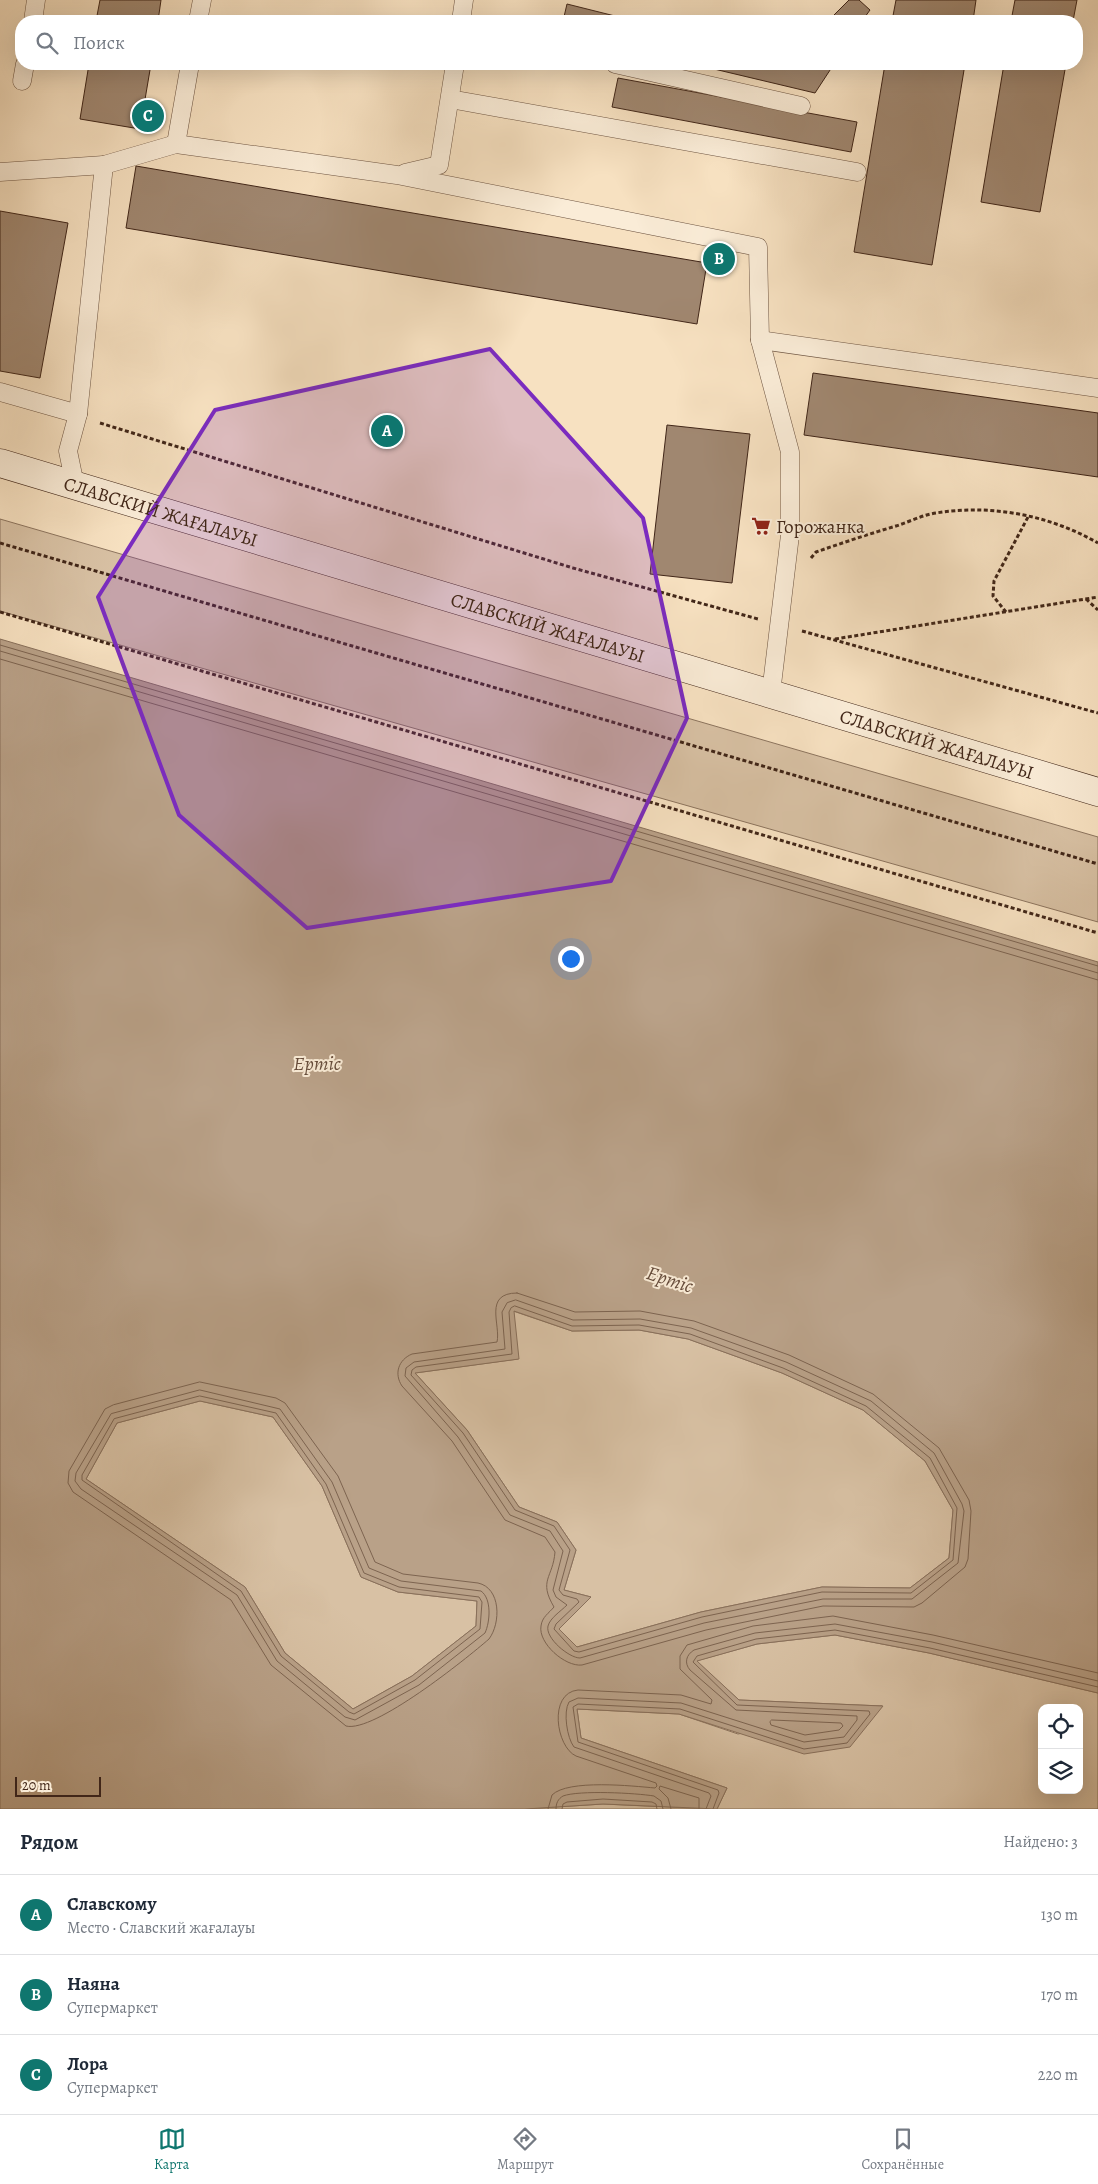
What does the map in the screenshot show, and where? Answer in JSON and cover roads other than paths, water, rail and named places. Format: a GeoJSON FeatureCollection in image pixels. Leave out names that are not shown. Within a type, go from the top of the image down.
{"type":"FeatureCollection","features":[{"type":"Feature","properties":{"kind":"street","name":"СЛАВСКИЙ ЖАҒАЛАУЫ"},"geometry":{"type":"LineString","coordinates":[[0,463],[1098,792]]}},
{"type":"Feature","properties":{"kind":"lane"},"geometry":{"type":"LineString","coordinates":[[34,15],[36,0]]}},
{"type":"Feature","properties":{"kind":"lane"},"geometry":{"type":"LineString","coordinates":[[199,15],[202,0]]}},
{"type":"Feature","properties":{"kind":"lane"},"geometry":{"type":"LineString","coordinates":[[462,15],[464,0]]}},
{"type":"Feature","properties":{"kind":"lane"},"geometry":{"type":"LineString","coordinates":[[22,81],[24,70]]}},
{"type":"Feature","properties":{"kind":"lane"},"geometry":{"type":"LineString","coordinates":[[176,144],[189,70]]}},
{"type":"Feature","properties":{"kind":"lane"},"geometry":{"type":"LineString","coordinates":[[398,175],[439,166],[454,70]]}},
{"type":"Feature","properties":{"kind":"lane"},"geometry":{"type":"LineString","coordinates":[[642,70],[801,106]]}},
{"type":"Feature","properties":{"kind":"lane"},"geometry":{"type":"LineString","coordinates":[[450,99],[857,172]]}},
{"type":"Feature","properties":{"kind":"lane"},"geometry":{"type":"LineString","coordinates":[[0,172],[104,166],[176,144],[398,175],[758,247],[760,340],[790,452],[790,535],[771,693]]}},
{"type":"Feature","properties":{"kind":"lane"},"geometry":{"type":"LineString","coordinates":[[75,485],[68,451],[77,416],[104,166]]}},
{"type":"Feature","properties":{"kind":"lane"},"geometry":{"type":"LineString","coordinates":[[760,340],[1098,388]]}},
{"type":"Feature","properties":{"kind":"lane"},"geometry":{"type":"LineString","coordinates":[[0,392],[77,416]]}},
{"type":"Feature","properties":{"kind":"water","name":"Ертіс"},"geometry":{"type":"Polygon","coordinates":[[[0,639],[1098,962],[1098,1693],[929,1653],[835,1635],[757,1644],[697,1661],[739,1700],[883,1706],[850,1747],[804,1754],[679,1714],[577,1709],[581,1738],[727,1788],[717,1809],[603,1804],[525,1809],[0,1809],[0,639]],[[514,1311],[519,1359],[415,1373],[467,1430],[519,1507],[557,1522],[576,1550],[564,1590],[591,1597],[559,1629],[577,1647],[701,1612],[822,1587],[910,1588],[949,1558],[953,1510],[925,1461],[863,1410],[782,1373],[688,1339],[639,1330],[572,1331],[514,1311]],[[200,1401],[117,1423],[86,1479],[245,1587],[285,1653],[353,1709],[412,1676],[476,1626],[477,1601],[398,1592],[361,1577],[322,1486],[273,1417],[200,1401]]]}},
{"type":"Feature","properties":{"kind":"place","name":"Лора"},"geometry":{"type":"Point","coordinates":[148,116]}},
{"type":"Feature","properties":{"kind":"place","name":"Наяна"},"geometry":{"type":"Point","coordinates":[719,259]}},
{"type":"Feature","properties":{"kind":"place","name":"Славскому"},"geometry":{"type":"Point","coordinates":[387,431]}},
{"type":"Feature","properties":{"kind":"place","name":"Горожанка"},"geometry":{"type":"Point","coordinates":[761,526]}}]}
